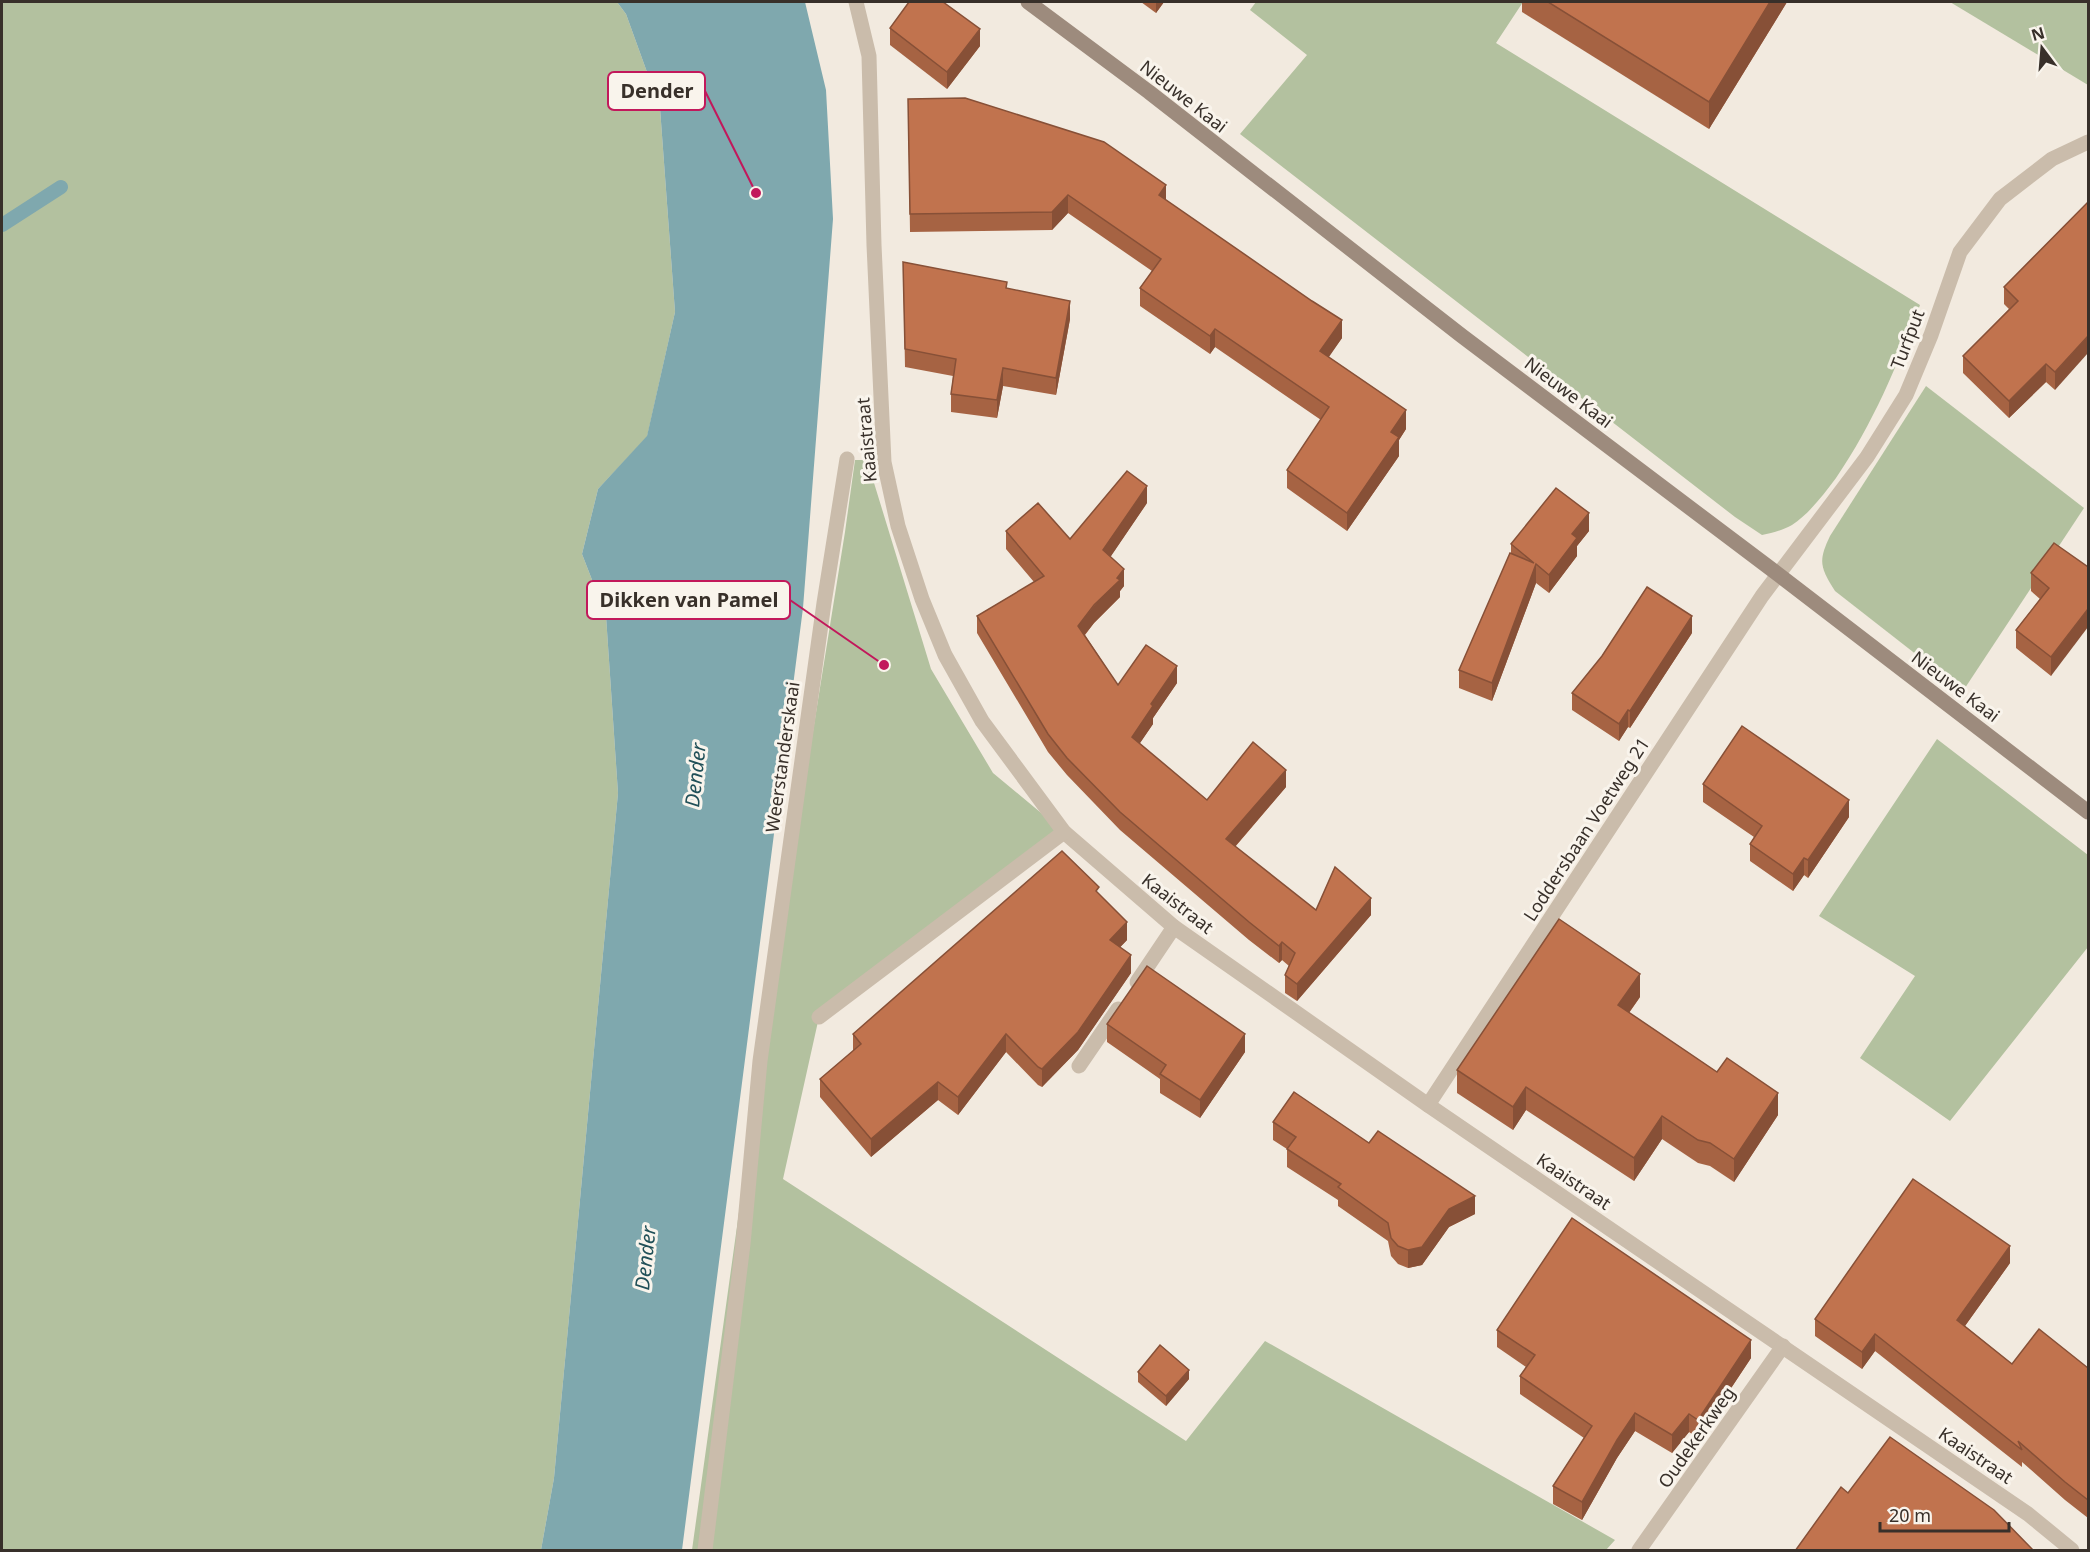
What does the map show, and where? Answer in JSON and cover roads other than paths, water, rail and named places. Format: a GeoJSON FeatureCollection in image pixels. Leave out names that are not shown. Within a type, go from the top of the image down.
{"type":"FeatureCollection","features":[{"type":"Feature","properties":{"kind":"main road","name":"Nieuwe Kaai"},"geometry":{"type":"LineString","coordinates":[[1028,2],[1149,92],[1462,336],[2088,812]]}},
{"type":"Feature","properties":{"kind":"street","name":"Kaaistraat"},"geometry":{"type":"LineString","coordinates":[[856,2],[869,56],[874,245],[884,462],[898,526],[922,599],[945,655],[982,721],[1064,832],[1174,927],[1428,1105],[2028,1514],[2072,1551]]}},
{"type":"Feature","properties":{"kind":"street","name":"Turfput"},"geometry":{"type":"LineString","coordinates":[[1779,575],[1867,457],[1906,395],[1931,335],[1960,252],[2000,199],[2052,159],[2088,142]]}},
{"type":"Feature","properties":{"kind":"street","name":"Weerstanderskaai"},"geometry":{"type":"LineString","coordinates":[[705,1551],[743,1244],[760,1061],[824,603],[847,459]]}},
{"type":"Feature","properties":{"kind":"street","name":"Loddersbaan Voetweg 21"},"geometry":{"type":"LineString","coordinates":[[1428,1105],[1756,606],[1779,575]]}},
{"type":"Feature","properties":{"kind":"street"},"geometry":{"type":"LineString","coordinates":[[819,1017],[1064,832]]}},
{"type":"Feature","properties":{"kind":"street"},"geometry":{"type":"LineString","coordinates":[[1079,1066],[1174,927]]}},
{"type":"Feature","properties":{"kind":"street","name":"Oudekerkweg"},"geometry":{"type":"LineString","coordinates":[[1640,1551],[1783,1346]]}},
{"type":"Feature","properties":{"kind":"water"},"geometry":{"type":"Polygon","coordinates":[[[617,2],[805,2],[826,90],[833,219],[803,608],[682,1550],[541,1550],[554,1478],[618,793],[606,616],[582,554],[598,489],[647,436],[675,312],[660,108],[626,14],[617,2]]]}},
{"type":"Feature","properties":{"kind":"waterway"},"geometry":{"type":"LineString","coordinates":[[2,225],[61,187]]}},
{"type":"Feature","properties":{"kind":"place","name":"Dender"},"geometry":{"type":"Point","coordinates":[756,193]}},
{"type":"Feature","properties":{"kind":"place","name":"Dikken van Pamel"},"geometry":{"type":"Point","coordinates":[884,665]}}]}
